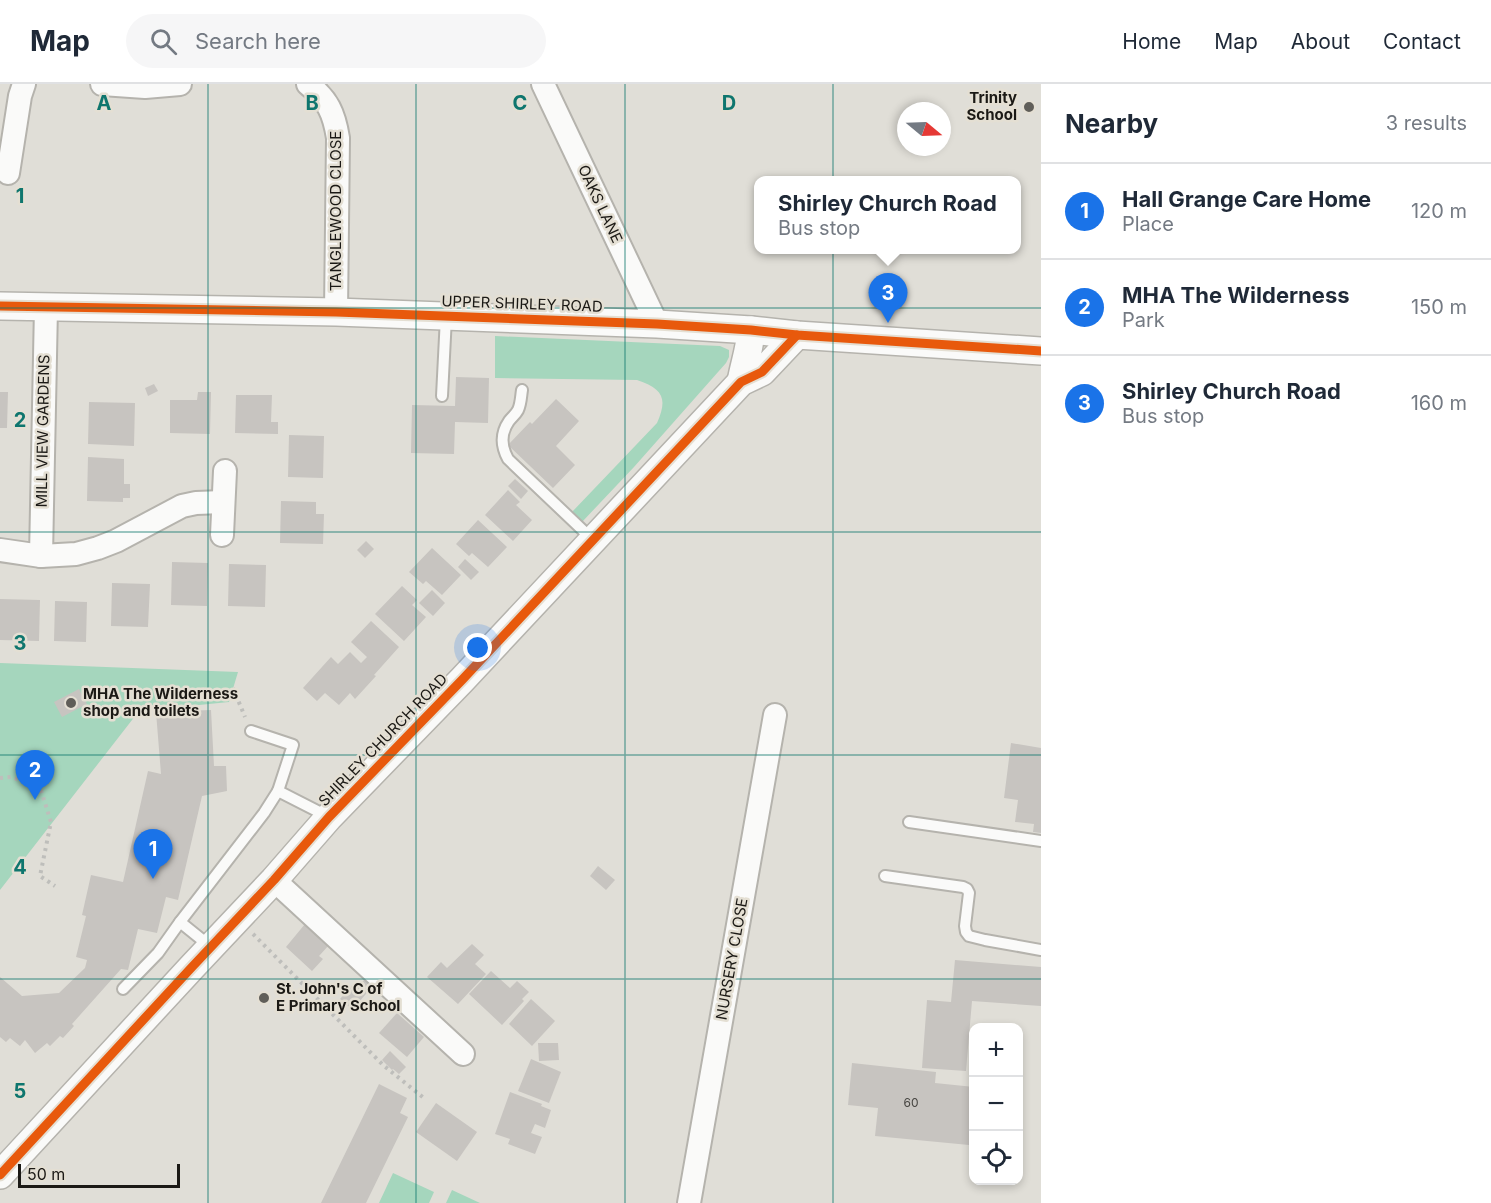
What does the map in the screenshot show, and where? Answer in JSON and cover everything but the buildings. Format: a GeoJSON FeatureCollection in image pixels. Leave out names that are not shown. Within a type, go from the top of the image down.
{"type":"FeatureCollection","features":[{"type":"Feature","properties":{"kind":"street"},"geometry":{"type":"LineString","coordinates":[[8,173],[20,96],[24,84]]}},
{"type":"Feature","properties":{"kind":"street"},"geometry":{"type":"LineString","coordinates":[[102,84],[145,87],[180,84]]}},
{"type":"Feature","properties":{"kind":"street","name":"TANGLEWOOD CLOSE"},"geometry":{"type":"LineString","coordinates":[[308,84],[326,101],[335,122],[338,138],[336,312]]}},
{"type":"Feature","properties":{"kind":"street","name":"OAKS LANE"},"geometry":{"type":"LineString","coordinates":[[543,84],[657,324]]}},
{"type":"Feature","properties":{"kind":"street","name":"UPPER SHIRLEY ROAD"},"geometry":{"type":"LineString","coordinates":[[0,306],[336,312],[657,324],[751,330],[797,336],[1041,351]]}},
{"type":"Feature","properties":{"kind":"street","name":"MILL VIEW GARDENS"},"geometry":{"type":"LineString","coordinates":[[41,556],[46,307]]}},
{"type":"Feature","properties":{"kind":"street"},"geometry":{"type":"LineString","coordinates":[[741,382],[750,345],[751,330]]}},
{"type":"Feature","properties":{"kind":"street","name":"SHIRLEY CHURCH ROAD"},"geometry":{"type":"LineString","coordinates":[[0,1175],[330,817],[462,680],[741,382],[762,372],[797,336]]}},
{"type":"Feature","properties":{"kind":"street"},"geometry":{"type":"LineString","coordinates":[[222,535],[225,471]]}},
{"type":"Feature","properties":{"kind":"street"},"geometry":{"type":"LineString","coordinates":[[0,550],[41,556],[76,554],[117,541],[182,506],[223,502]]}},
{"type":"Feature","properties":{"kind":"street","name":"NURSERY CLOSE"},"geometry":{"type":"LineString","coordinates":[[689,1203],[775,715]]}},
{"type":"Feature","properties":{"kind":"street"},"geometry":{"type":"LineString","coordinates":[[274,880],[463,1054]]}},
{"type":"Feature","properties":{"kind":"lane"},"geometry":{"type":"LineString","coordinates":[[442,396],[446,316]]}},
{"type":"Feature","properties":{"kind":"lane"},"geometry":{"type":"LineString","coordinates":[[522,390],[518,410],[503,432],[504,452],[508,459],[593,540]]}},
{"type":"Feature","properties":{"kind":"lane"},"geometry":{"type":"LineString","coordinates":[[123,989],[158,953],[264,813],[278,791],[293,746],[251,731]]}},
{"type":"Feature","properties":{"kind":"lane"},"geometry":{"type":"LineString","coordinates":[[278,791],[330,817]]}},
{"type":"Feature","properties":{"kind":"lane"},"geometry":{"type":"LineString","coordinates":[[909,822],[1041,841]]}},
{"type":"Feature","properties":{"kind":"lane"},"geometry":{"type":"LineString","coordinates":[[885,876],[963,887],[969,893],[964,926],[969,936],[1041,950]]}},
{"type":"Feature","properties":{"kind":"lane"},"geometry":{"type":"LineString","coordinates":[[180,922],[210,947]]}},
{"type":"Feature","properties":{"kind":"path"},"geometry":{"type":"LineString","coordinates":[[233,688],[251,731]]}},
{"type":"Feature","properties":{"kind":"path"},"geometry":{"type":"LineString","coordinates":[[0,778],[11,777],[40,787],[51,822],[40,876],[55,886]]}},
{"type":"Feature","properties":{"kind":"path"},"geometry":{"type":"LineString","coordinates":[[236,920],[265,946],[383,1065],[425,1099]]}},
{"type":"Feature","properties":{"kind":"green space"},"geometry":{"type":"Polygon","coordinates":[[[495,336],[720,346],[729,350],[729,357],[634,467],[582,522],[572,512],[657,423],[662,407],[661,396],[653,387],[637,380],[495,378],[495,336]]]}},
{"type":"Feature","properties":{"kind":"green space"},"geometry":{"type":"Polygon","coordinates":[[[0,663],[238,672],[229,702],[139,711],[0,890],[0,663]]]}},
{"type":"Feature","properties":{"kind":"green space"},"geometry":{"type":"Polygon","coordinates":[[[393,1173],[434,1192],[429,1203],[379,1203],[393,1173]]]}},
{"type":"Feature","properties":{"kind":"green space"},"geometry":{"type":"Polygon","coordinates":[[[452,1190],[480,1203],[446,1203],[452,1190]]]}},
{"type":"Feature","properties":{"kind":"cycle path"},"geometry":{"type":"LineString","coordinates":[[0,306],[336,312],[657,324],[1041,351]]}},
{"type":"Feature","properties":{"kind":"cycle path"},"geometry":{"type":"LineString","coordinates":[[0,1175],[274,880],[329,817],[462,680],[741,382],[762,372],[797,335]]}},
{"type":"Feature","properties":{"kind":"place","name":"Trinity School"},"geometry":{"type":"Point","coordinates":[1029,107]}},
{"type":"Feature","properties":{"kind":"place","name":"Shirley Church Road"},"geometry":{"type":"Point","coordinates":[888,323]}},
{"type":"Feature","properties":{"kind":"place","name":"MHA The Wilderness shop and toilets"},"geometry":{"type":"Point","coordinates":[71,703]}},
{"type":"Feature","properties":{"kind":"place","name":"MHA The Wilderness"},"geometry":{"type":"Point","coordinates":[35,800]}},
{"type":"Feature","properties":{"kind":"place","name":"Hall Grange Care Home"},"geometry":{"type":"Point","coordinates":[153,879]}},
{"type":"Feature","properties":{"kind":"place","name":"St. John's C of E Primary School"},"geometry":{"type":"Point","coordinates":[264,998]}}]}
